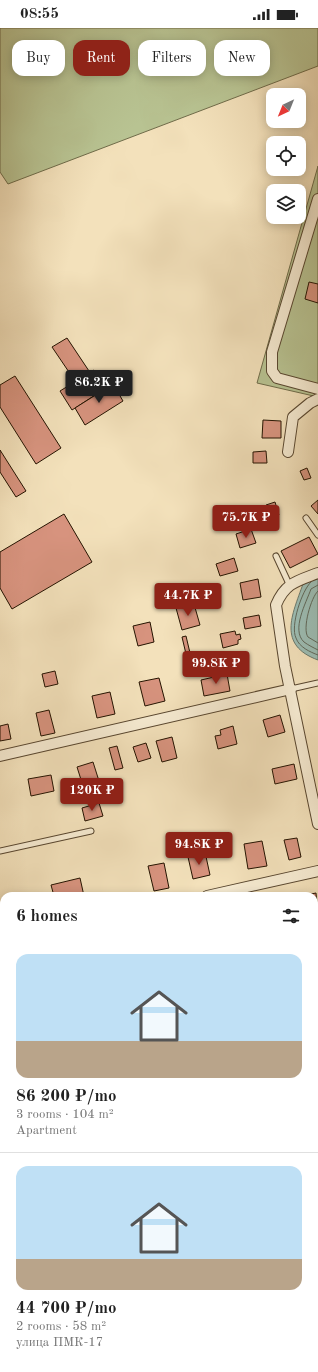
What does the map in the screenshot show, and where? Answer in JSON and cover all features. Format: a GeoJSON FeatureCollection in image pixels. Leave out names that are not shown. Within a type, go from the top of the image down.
{"type":"FeatureCollection","features":[{"type":"Feature","properties":{"kind":"street"},"geometry":{"type":"LineString","coordinates":[[318,199],[272,352],[272,371],[277,378],[318,389]]}},
{"type":"Feature","properties":{"kind":"street"},"geometry":{"type":"LineString","coordinates":[[288,452],[293,417],[310,402],[318,398]]}},
{"type":"Feature","properties":{"kind":"street"},"geometry":{"type":"LineString","coordinates":[[318,573],[289,584],[280,595],[276,605],[285,666],[318,824]]}},
{"type":"Feature","properties":{"kind":"street"},"geometry":{"type":"LineString","coordinates":[[0,756],[291,689]]}},
{"type":"Feature","properties":{"kind":"street"},"geometry":{"type":"LineString","coordinates":[[225,892],[318,871]]}},
{"type":"Feature","properties":{"kind":"lane"},"geometry":{"type":"LineString","coordinates":[[306,518],[318,535]]}},
{"type":"Feature","properties":{"kind":"lane"},"geometry":{"type":"LineString","coordinates":[[276,556],[289,584]]}},
{"type":"Feature","properties":{"kind":"lane"},"geometry":{"type":"LineString","coordinates":[[291,689],[318,683]]}},
{"type":"Feature","properties":{"kind":"lane"},"geometry":{"type":"LineString","coordinates":[[0,851],[91,831]]}},
{"type":"Feature","properties":{"kind":"green space"},"geometry":{"type":"Polygon","coordinates":[[[0,28],[318,28],[318,66],[8,184],[0,172],[0,28]]]}},
{"type":"Feature","properties":{"kind":"green space"},"geometry":{"type":"Polygon","coordinates":[[[318,166],[318,397],[257,383],[302,224],[306,224],[306,209],[318,166]]]}},
{"type":"Feature","properties":{"kind":"water"},"geometry":{"type":"Polygon","coordinates":[[[318,575],[318,660],[305,654],[297,646],[292,638],[291,628],[295,607],[303,584],[318,575]]]}},
{"type":"Feature","properties":{"kind":"building"},"geometry":{"type":"Polygon","coordinates":[[[309,282],[318,284],[318,303],[305,299],[309,282]]]}},
{"type":"Feature","properties":{"kind":"building"},"geometry":{"type":"Polygon","coordinates":[[[67,338],[89,371],[75,381],[52,347],[67,338]]]}},
{"type":"Feature","properties":{"kind":"building"},"geometry":{"type":"Polygon","coordinates":[[[94,370],[106,388],[72,410],[60,391],[94,370]]]}},
{"type":"Feature","properties":{"kind":"building"},"geometry":{"type":"Polygon","coordinates":[[[15,376],[61,448],[36,464],[0,407],[0,385],[15,376]]]}},
{"type":"Feature","properties":{"kind":"building"},"geometry":{"type":"Polygon","coordinates":[[[113,384],[123,401],[85,425],[75,408],[113,384]]]}},
{"type":"Feature","properties":{"kind":"building"},"geometry":{"type":"Polygon","coordinates":[[[263,420],[281,421],[281,438],[262,438],[263,420]]]}},
{"type":"Feature","properties":{"kind":"building"},"geometry":{"type":"Polygon","coordinates":[[[0,450],[26,491],[16,497],[0,472],[0,450]]]}},
{"type":"Feature","properties":{"kind":"building"},"geometry":{"type":"Polygon","coordinates":[[[266,451],[267,463],[253,463],[253,452],[266,451]]]}},
{"type":"Feature","properties":{"kind":"building"},"geometry":{"type":"Polygon","coordinates":[[[307,468],[311,478],[304,480],[300,471],[307,468]]]}},
{"type":"Feature","properties":{"kind":"building"},"geometry":{"type":"Polygon","coordinates":[[[318,500],[318,514],[311,506],[318,500]]]}},
{"type":"Feature","properties":{"kind":"building"},"geometry":{"type":"Polygon","coordinates":[[[275,502],[279,515],[271,518],[266,505],[275,502]]]}},
{"type":"Feature","properties":{"kind":"building"},"geometry":{"type":"Polygon","coordinates":[[[64,514],[92,562],[12,609],[0,588],[0,552],[64,514]]]}},
{"type":"Feature","properties":{"kind":"building"},"geometry":{"type":"Polygon","coordinates":[[[251,529],[256,543],[240,548],[236,534],[251,529]]]}},
{"type":"Feature","properties":{"kind":"building"},"geometry":{"type":"Polygon","coordinates":[[[309,537],[318,554],[290,568],[281,551],[309,537]]]}},
{"type":"Feature","properties":{"kind":"building"},"geometry":{"type":"Polygon","coordinates":[[[234,558],[238,571],[220,576],[216,564],[234,558]]]}},
{"type":"Feature","properties":{"kind":"building"},"geometry":{"type":"Polygon","coordinates":[[[258,579],[261,597],[243,600],[240,583],[258,579]]]}},
{"type":"Feature","properties":{"kind":"building"},"geometry":{"type":"Polygon","coordinates":[[[194,604],[200,625],[182,630],[176,608],[194,604]]]}},
{"type":"Feature","properties":{"kind":"building"},"geometry":{"type":"Polygon","coordinates":[[[259,615],[261,626],[245,629],[243,618],[259,615]]]}},
{"type":"Feature","properties":{"kind":"building"},"geometry":{"type":"Polygon","coordinates":[[[150,622],[154,642],[138,646],[133,626],[150,622]]]}},
{"type":"Feature","properties":{"kind":"building"},"geometry":{"type":"Polygon","coordinates":[[[235,631],[236,635],[240,634],[241,639],[238,640],[238,644],[223,648],[220,634],[235,631]]]}},
{"type":"Feature","properties":{"kind":"building"},"geometry":{"type":"Polygon","coordinates":[[[186,636],[190,653],[186,654],[182,637],[186,636]]]}},
{"type":"Feature","properties":{"kind":"building"},"geometry":{"type":"Polygon","coordinates":[[[55,671],[58,684],[45,687],[42,674],[55,671]]]}},
{"type":"Feature","properties":{"kind":"building"},"geometry":{"type":"Polygon","coordinates":[[[227,674],[230,691],[204,696],[201,680],[227,674]]]}},
{"type":"Feature","properties":{"kind":"building"},"geometry":{"type":"Polygon","coordinates":[[[159,678],[165,701],[145,706],[139,682],[159,678]]]}},
{"type":"Feature","properties":{"kind":"building"},"geometry":{"type":"Polygon","coordinates":[[[110,692],[115,714],[97,718],[92,696],[110,692]]]}},
{"type":"Feature","properties":{"kind":"building"},"geometry":{"type":"Polygon","coordinates":[[[49,710],[55,733],[41,736],[36,713],[49,710]]]}},
{"type":"Feature","properties":{"kind":"building"},"geometry":{"type":"Polygon","coordinates":[[[280,715],[285,732],[268,737],[263,720],[280,715]]]}},
{"type":"Feature","properties":{"kind":"building"},"geometry":{"type":"Polygon","coordinates":[[[8,724],[11,739],[0,741],[0,726],[8,724]]]}},
{"type":"Feature","properties":{"kind":"building"},"geometry":{"type":"Polygon","coordinates":[[[233,726],[237,744],[218,749],[215,736],[221,735],[220,730],[233,726]]]}},
{"type":"Feature","properties":{"kind":"building"},"geometry":{"type":"Polygon","coordinates":[[[172,737],[177,758],[162,762],[156,741],[172,737]]]}},
{"type":"Feature","properties":{"kind":"building"},"geometry":{"type":"Polygon","coordinates":[[[146,743],[151,758],[138,762],[133,747],[146,743]]]}},
{"type":"Feature","properties":{"kind":"building"},"geometry":{"type":"Polygon","coordinates":[[[117,746],[123,768],[115,770],[109,748],[117,746]]]}},
{"type":"Feature","properties":{"kind":"building"},"geometry":{"type":"Polygon","coordinates":[[[93,762],[99,781],[83,786],[77,767],[93,762]]]}},
{"type":"Feature","properties":{"kind":"building"},"geometry":{"type":"Polygon","coordinates":[[[294,764],[297,779],[275,784],[272,769],[294,764]]]}},
{"type":"Feature","properties":{"kind":"building"},"geometry":{"type":"Polygon","coordinates":[[[51,775],[54,791],[31,796],[28,779],[51,775]]]}},
{"type":"Feature","properties":{"kind":"building"},"geometry":{"type":"Polygon","coordinates":[[[99,803],[103,816],[85,821],[82,808],[99,803]]]}},
{"type":"Feature","properties":{"kind":"building"},"geometry":{"type":"Polygon","coordinates":[[[297,838],[301,857],[289,860],[284,840],[297,838]]]}},
{"type":"Feature","properties":{"kind":"building"},"geometry":{"type":"Polygon","coordinates":[[[262,841],[267,866],[248,869],[244,844],[262,841]]]}},
{"type":"Feature","properties":{"kind":"building"},"geometry":{"type":"Polygon","coordinates":[[[205,852],[210,875],[193,879],[188,857],[205,852]]]}},
{"type":"Feature","properties":{"kind":"building"},"geometry":{"type":"Polygon","coordinates":[[[164,863],[169,888],[154,891],[148,866],[164,863]]]}},
{"type":"Feature","properties":{"kind":"building"},"geometry":{"type":"Polygon","coordinates":[[[80,878],[83,892],[53,892],[51,885],[80,878]]]}}]}
